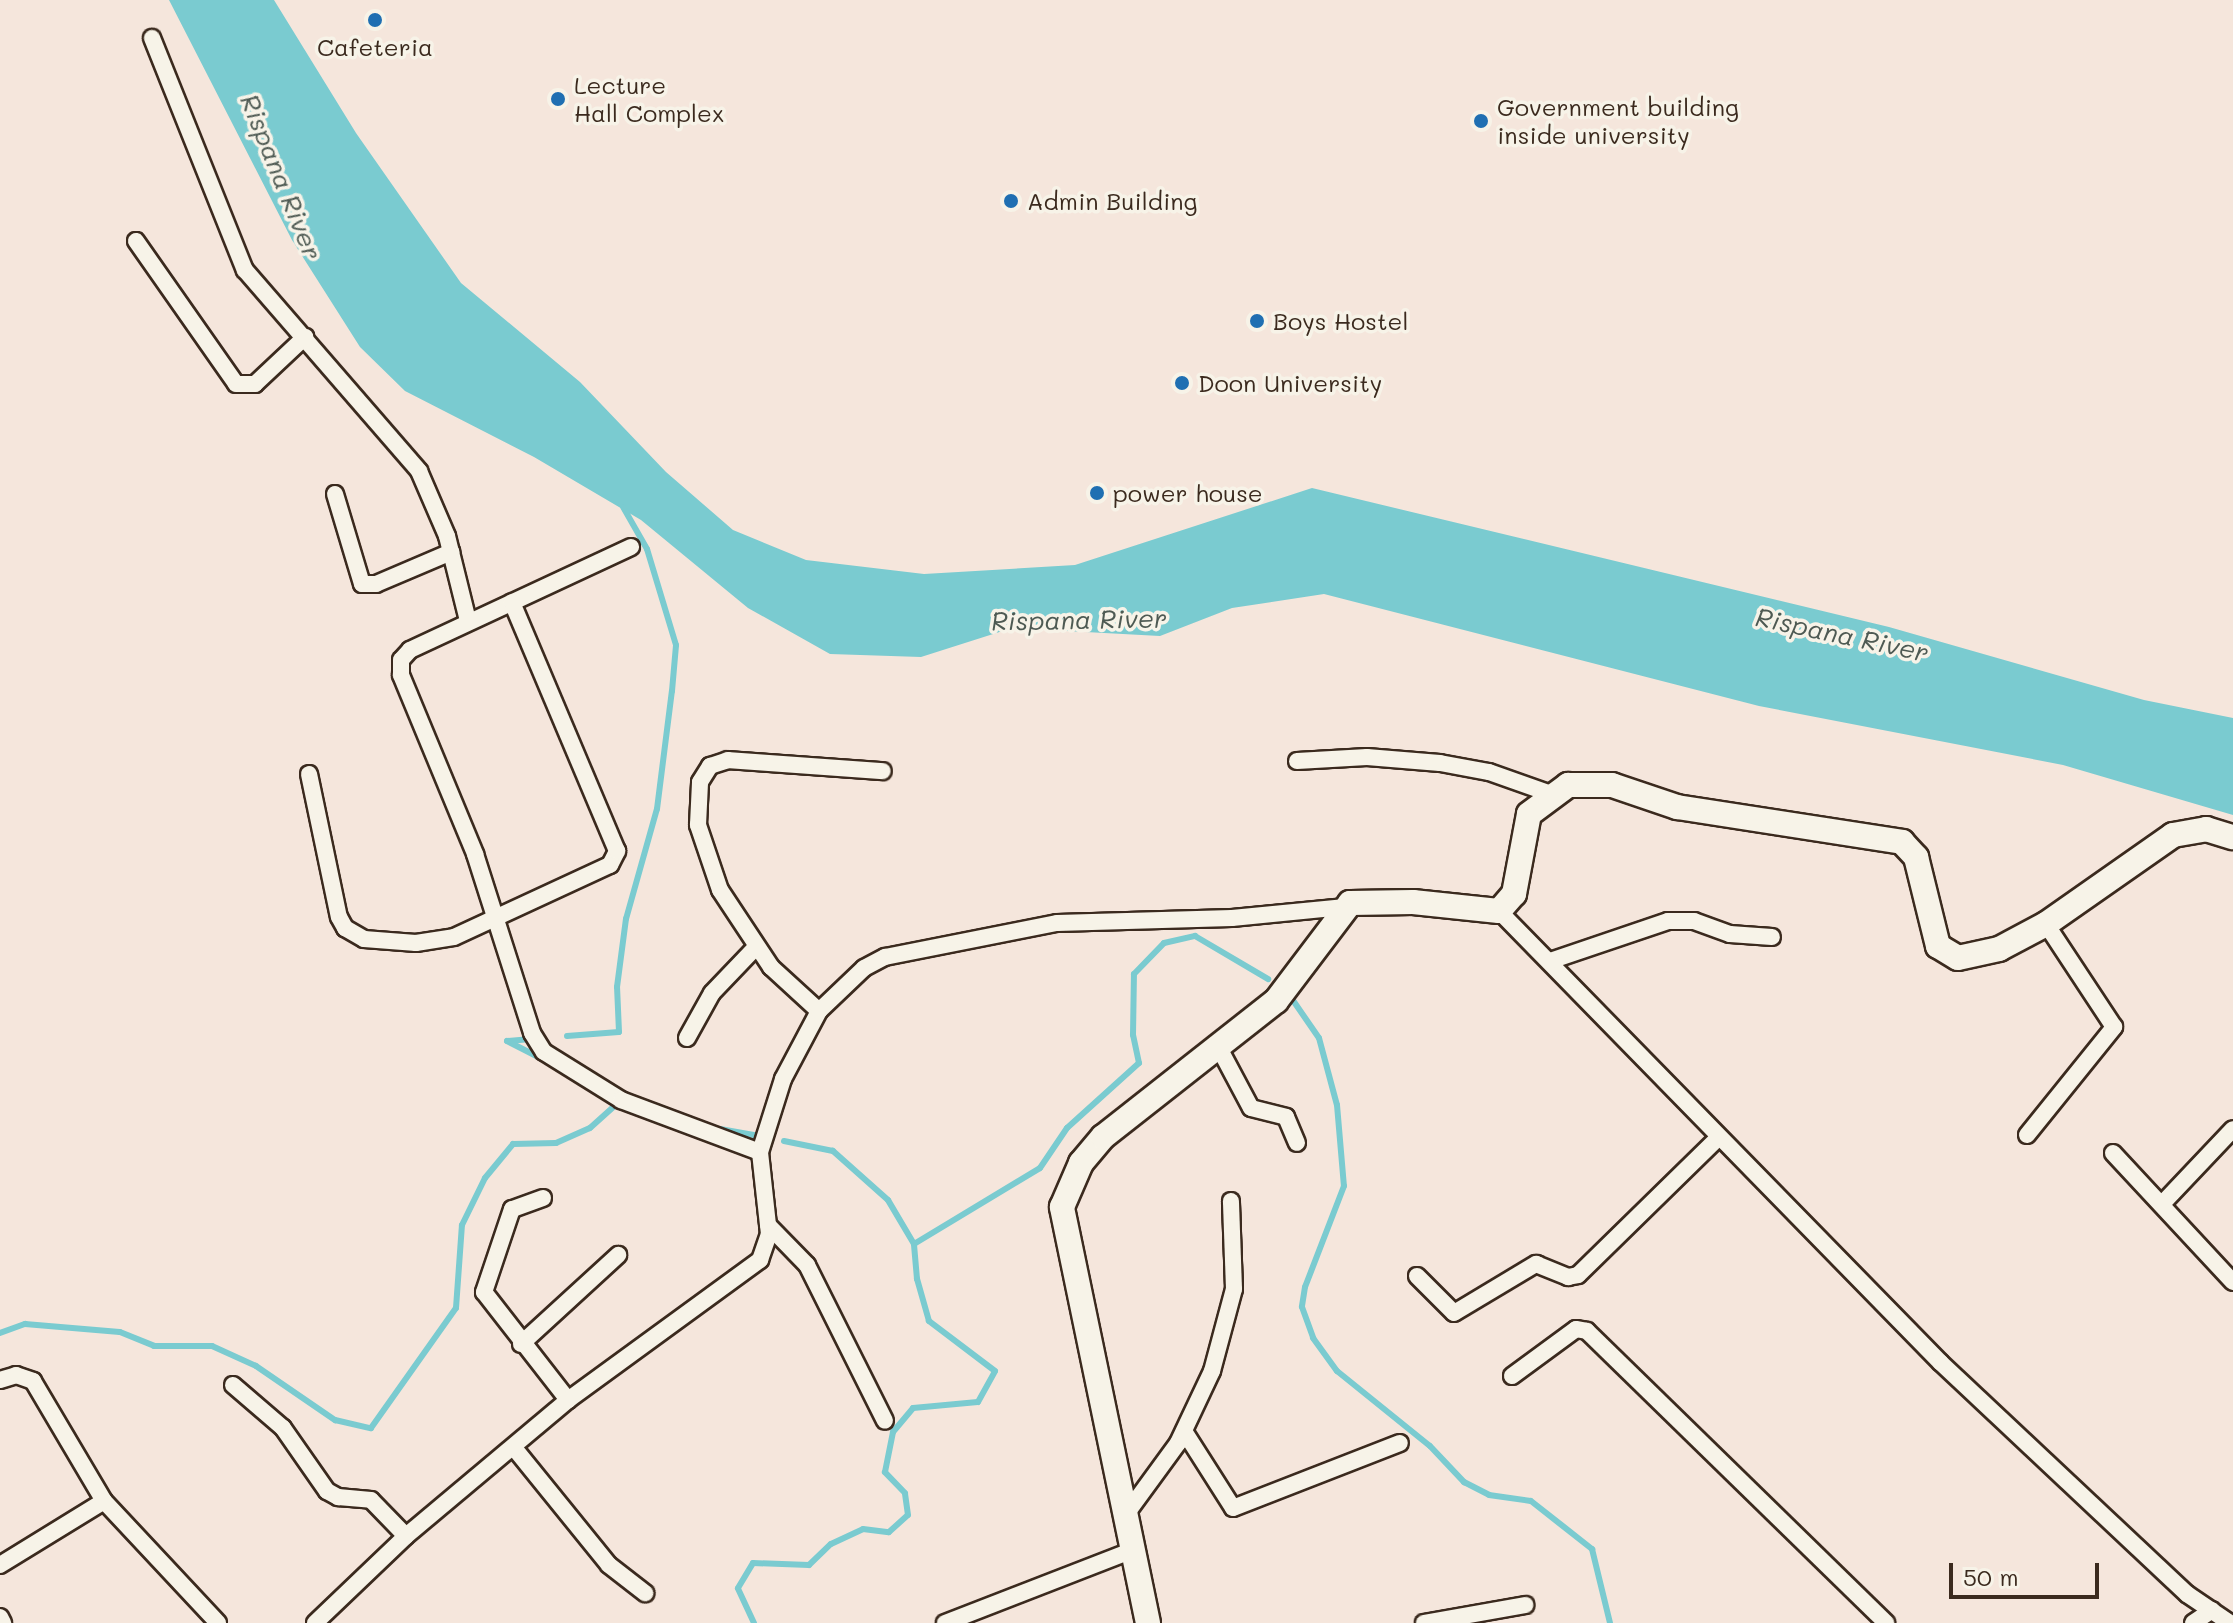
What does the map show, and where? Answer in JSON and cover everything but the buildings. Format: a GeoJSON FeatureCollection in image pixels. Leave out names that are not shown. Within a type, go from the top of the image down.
{"type":"FeatureCollection","features":[{"type":"Feature","properties":{"kind":"main road"},"geometry":{"type":"LineString","coordinates":[[1148,1623],[1062,1207],[1081,1163],[1103,1137],[1276,1001],[1345,907],[1359,901],[1399,902],[1499,911],[1514,894],[1529,814],[1568,785],[1612,785],[1677,807],[1893,838],[1916,857],[1933,935],[1949,956],[1970,958],[1999,949],[2046,924],[2173,835],[2206,829],[2233,837]]}},
{"type":"Feature","properties":{"kind":"street"},"geometry":{"type":"LineString","coordinates":[[152,38],[245,270],[419,471],[451,552],[468,621]]}},
{"type":"Feature","properties":{"kind":"street"},"geometry":{"type":"LineString","coordinates":[[136,241],[236,384],[255,384],[305,337]]}},
{"type":"Feature","properties":{"kind":"street"},"geometry":{"type":"LineString","coordinates":[[335,494],[362,584],[376,584],[451,552]]}},
{"type":"Feature","properties":{"kind":"street"},"geometry":{"type":"LineString","coordinates":[[631,547],[410,650],[399,667],[475,854],[494,923],[532,1033],[544,1052],[621,1100],[760,1152]]}},
{"type":"Feature","properties":{"kind":"street"},"geometry":{"type":"LineString","coordinates":[[309,774],[345,928],[376,943],[416,943],[494,923],[601,872],[617,851],[512,602]]}},
{"type":"Feature","properties":{"kind":"street"},"geometry":{"type":"LineString","coordinates":[[1297,761],[1367,757],[1440,763],[1489,772],[1554,795]]}},
{"type":"Feature","properties":{"kind":"street"},"geometry":{"type":"LineString","coordinates":[[819,1011],[756,947],[720,890],[698,825],[704,772],[728,760],[883,771]]}},
{"type":"Feature","properties":{"kind":"street"},"geometry":{"type":"LineString","coordinates":[[320,1621],[406,1536],[515,1449],[568,1400],[760,1260],[768,1244],[768,1225],[760,1152],[783,1079],[819,1011],[864,968],[901,954],[1057,923],[1232,918],[1345,907]]}},
{"type":"Feature","properties":{"kind":"street"},"geometry":{"type":"LineString","coordinates":[[1499,911],[1941,1363],[2187,1594],[2230,1623]]}},
{"type":"Feature","properties":{"kind":"street"},"geometry":{"type":"LineString","coordinates":[[1550,961],[1639,928],[1687,919],[1730,934],[1772,937]]}},
{"type":"Feature","properties":{"kind":"street"},"geometry":{"type":"LineString","coordinates":[[2027,1135],[2114,1027],[2046,924]]}},
{"type":"Feature","properties":{"kind":"street"},"geometry":{"type":"LineString","coordinates":[[687,1038],[712,993],[756,947]]}},
{"type":"Feature","properties":{"kind":"street"},"geometry":{"type":"LineString","coordinates":[[1218,1046],[1251,1108],[1286,1117],[1297,1143]]}},
{"type":"Feature","properties":{"kind":"street"},"geometry":{"type":"LineString","coordinates":[[2162,1204],[2233,1129]]}},
{"type":"Feature","properties":{"kind":"street"},"geometry":{"type":"LineString","coordinates":[[1417,1276],[1454,1313],[1536,1264],[1568,1277],[1578,1275],[1719,1137]]}},
{"type":"Feature","properties":{"kind":"street"},"geometry":{"type":"LineString","coordinates":[[2113,1153],[2233,1282]]}},
{"type":"Feature","properties":{"kind":"street"},"geometry":{"type":"LineString","coordinates":[[543,1198],[512,1209],[484,1288],[521,1344],[568,1400]]}},
{"type":"Feature","properties":{"kind":"street"},"geometry":{"type":"LineString","coordinates":[[1124,1517],[1184,1431],[1212,1371],[1232,1301],[1231,1201]]}},
{"type":"Feature","properties":{"kind":"street"},"geometry":{"type":"LineString","coordinates":[[768,1225],[807,1265],[885,1421]]}},
{"type":"Feature","properties":{"kind":"street"},"geometry":{"type":"LineString","coordinates":[[521,1344],[618,1255]]}},
{"type":"Feature","properties":{"kind":"street"},"geometry":{"type":"LineString","coordinates":[[1512,1376],[1576,1329],[1587,1331],[1886,1623]]}},
{"type":"Feature","properties":{"kind":"street"},"geometry":{"type":"LineString","coordinates":[[0,1380],[16,1375],[33,1381],[104,1501],[218,1623]]}},
{"type":"Feature","properties":{"kind":"street"},"geometry":{"type":"LineString","coordinates":[[233,1385],[283,1428],[327,1491],[338,1497],[371,1500],[406,1536]]}},
{"type":"Feature","properties":{"kind":"street"},"geometry":{"type":"LineString","coordinates":[[1184,1431],[1233,1508],[1400,1443]]}},
{"type":"Feature","properties":{"kind":"street"},"geometry":{"type":"LineString","coordinates":[[515,1449],[609,1565],[645,1593]]}},
{"type":"Feature","properties":{"kind":"street"},"geometry":{"type":"LineString","coordinates":[[0,1565],[104,1501]]}},
{"type":"Feature","properties":{"kind":"street"},"geometry":{"type":"LineString","coordinates":[[945,1623],[1131,1551]]}},
{"type":"Feature","properties":{"kind":"street"},"geometry":{"type":"LineString","coordinates":[[1424,1623],[1525,1605]]}},
{"type":"Feature","properties":{"kind":"street"},"geometry":{"type":"LineString","coordinates":[[2193,1623],[2212,1610]]}},
{"type":"Feature","properties":{"kind":"street"},"geometry":{"type":"LineString","coordinates":[[0,1617],[3,1623]]}},
{"type":"Feature","properties":{"kind":"water","name":"Rispana River"},"geometry":{"type":"Polygon","coordinates":[[[169,0],[274,0],[356,133],[461,283],[580,382],[666,472],[733,530],[806,560],[924,574],[1075,565],[1312,488],[1889,627],[2144,700],[2233,718],[2233,815],[2063,765],[1759,706],[1324,594],[1232,608],[1160,636],[1012,628],[921,657],[830,654],[748,608],[641,520],[534,457],[405,391],[360,347],[292,240],[169,0]]]}},
{"type":"Feature","properties":{"kind":"waterway"},"geometry":{"type":"LineString","coordinates":[[567,1036],[619,1032],[617,987],[626,919],[657,809],[672,691],[676,645],[647,549],[623,507]]}},
{"type":"Feature","properties":{"kind":"waterway"},"geometry":{"type":"LineString","coordinates":[[914,1244],[1040,1168],[1067,1128],[1139,1063],[1133,1035],[1134,974],[1164,943],[1195,936],[1268,979]]}},
{"type":"Feature","properties":{"kind":"waterway"},"geometry":{"type":"LineString","coordinates":[[1290,996],[1319,1038],[1337,1105],[1344,1186],[1305,1287],[1302,1307],[1313,1338],[1337,1371],[1430,1446],[1464,1482],[1489,1495],[1531,1501],[1592,1549],[1610,1623]]}},
{"type":"Feature","properties":{"kind":"waterway"},"geometry":{"type":"LineString","coordinates":[[507,1041],[531,1039]]}},
{"type":"Feature","properties":{"kind":"waterway"},"geometry":{"type":"LineString","coordinates":[[507,1041],[542,1059]]}},
{"type":"Feature","properties":{"kind":"waterway"},"geometry":{"type":"LineString","coordinates":[[0,1333],[25,1324],[120,1332],[154,1346],[212,1346],[256,1366],[335,1420],[371,1428],[456,1308],[462,1225],[485,1178],[513,1144],[556,1143],[590,1128],[620,1101]]}},
{"type":"Feature","properties":{"kind":"waterway"},"geometry":{"type":"LineString","coordinates":[[720,1129],[759,1136]]}},
{"type":"Feature","properties":{"kind":"waterway"},"geometry":{"type":"LineString","coordinates":[[754,1623],[738,1588],[753,1563],[809,1565],[831,1544],[863,1529],[889,1532],[908,1515],[905,1493],[885,1472],[893,1432],[913,1408],[978,1402],[995,1371],[929,1321],[917,1279],[914,1244],[888,1200],[833,1151],[784,1141]]}},
{"type":"Feature","properties":{"kind":"place","name":"Cafeteria"},"geometry":{"type":"Point","coordinates":[375,20]}},
{"type":"Feature","properties":{"kind":"place","name":"Lecture Hall Complex"},"geometry":{"type":"Point","coordinates":[558,99]}},
{"type":"Feature","properties":{"kind":"place","name":"Government building inside university"},"geometry":{"type":"Point","coordinates":[1481,121]}},
{"type":"Feature","properties":{"kind":"place","name":"Admin Building"},"geometry":{"type":"Point","coordinates":[1011,201]}},
{"type":"Feature","properties":{"kind":"place","name":"Boys Hostel"},"geometry":{"type":"Point","coordinates":[1257,321]}},
{"type":"Feature","properties":{"kind":"place","name":"Doon University"},"geometry":{"type":"Point","coordinates":[1182,383]}},
{"type":"Feature","properties":{"kind":"place","name":"power house"},"geometry":{"type":"Point","coordinates":[1097,493]}}]}
